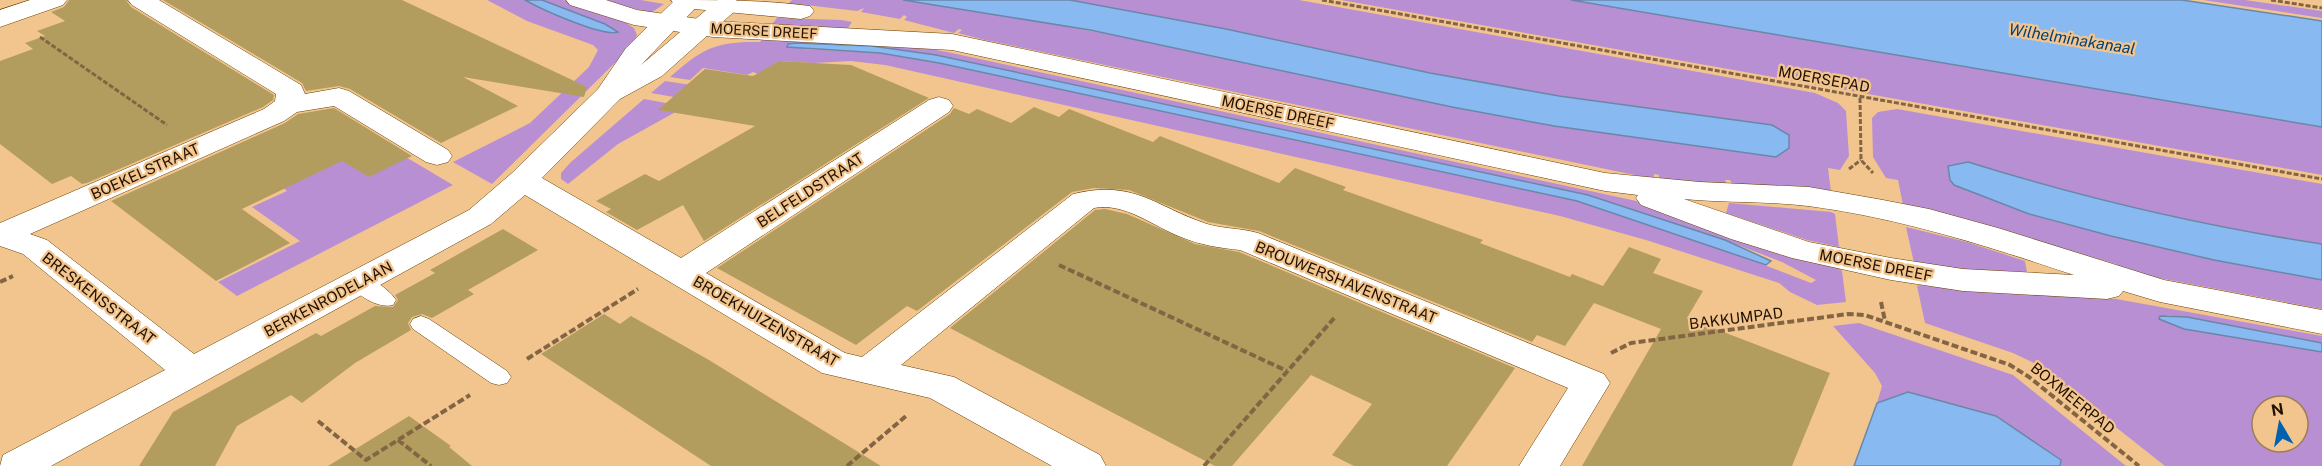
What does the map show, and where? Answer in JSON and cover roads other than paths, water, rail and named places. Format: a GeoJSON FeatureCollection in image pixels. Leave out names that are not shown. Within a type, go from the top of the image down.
{"type":"FeatureCollection","features":[{"type":"Feature","properties":{"kind":"street"},"geometry":{"type":"LineString","coordinates":[[4,17],[54,0]]}},
{"type":"Feature","properties":{"kind":"street"},"geometry":{"type":"LineString","coordinates":[[141,0],[291,91],[289,105]]}},
{"type":"Feature","properties":{"kind":"street","name":"MOERSE DREEF"},"geometry":{"type":"LineString","coordinates":[[579,0],[602,9],[663,23],[952,42],[1605,182],[1700,191],[1751,192],[1809,197],[1894,213],[1986,235],[2160,291],[2322,322]]}},
{"type":"Feature","properties":{"kind":"street","name":"MOERSE DREEF"},"geometry":{"type":"LineString","coordinates":[[687,0],[857,16],[924,30],[952,42]]}},
{"type":"Feature","properties":{"kind":"street","name":"BERKENRODELAAN"},"geometry":{"type":"LineString","coordinates":[[610,93],[623,67],[687,0]]}},
{"type":"Feature","properties":{"kind":"street","name":"BERKENRODELAAN"},"geometry":{"type":"LineString","coordinates":[[17,466],[192,372],[372,291],[480,217],[523,180],[610,93],[652,70],[727,5]]}},
{"type":"Feature","properties":{"kind":"street","name":"BOEKELSTRAAT"},"geometry":{"type":"LineString","coordinates":[[0,235],[289,105],[339,97],[437,156]]}},
{"type":"Feature","properties":{"kind":"street","name":"BELFELDSTRAAT"},"geometry":{"type":"LineString","coordinates":[[682,273],[939,106]]}},
{"type":"Feature","properties":{"kind":"street","name":"BROEKHUIZENSTRAAT"},"geometry":{"type":"LineString","coordinates":[[523,180],[836,364],[941,387],[1086,466]]}},
{"type":"Feature","properties":{"kind":"street","name":"MOERSE DREEF"},"geometry":{"type":"LineString","coordinates":[[1605,182],[1743,232],[1804,250],[1861,263],[1963,280],[2160,291]]}},
{"type":"Feature","properties":{"kind":"street","name":"BROUWERSHAVENSTRAAT"},"geometry":{"type":"LineString","coordinates":[[869,371],[1084,201],[1098,196],[1118,198],[1207,235],[1246,240],[1591,383],[1539,466]]}},
{"type":"Feature","properties":{"kind":"street","name":"BRESKENSSTRAAT"},"geometry":{"type":"LineString","coordinates":[[0,235],[35,247],[192,372]]}},
{"type":"Feature","properties":{"kind":"lane"},"geometry":{"type":"LineString","coordinates":[[421,324],[499,377]]}},
{"type":"Feature","properties":{"kind":"water"},"geometry":{"type":"Polygon","coordinates":[[[525,0],[542,0],[605,24],[618,32],[586,26],[525,0]]]}},
{"type":"Feature","properties":{"kind":"water"},"geometry":{"type":"Polygon","coordinates":[[[903,0],[1070,0],[1226,29],[1430,73],[1559,96],[1772,125],[1789,135],[1789,148],[1776,157],[1554,126],[1452,107],[1090,30],[903,0]]]}},
{"type":"Feature","properties":{"kind":"water","name":"Wilhelminakanaal"},"geometry":{"type":"Polygon","coordinates":[[[1571,0],[2182,0],[2322,21],[2322,127],[1571,0]]]}},
{"type":"Feature","properties":{"kind":"water"},"geometry":{"type":"Polygon","coordinates":[[[788,44],[872,46],[936,55],[1588,195],[1725,240],[1771,261],[1766,265],[1577,201],[939,63],[880,53],[787,47],[788,44]]]}},
{"type":"Feature","properties":{"kind":"water"},"geometry":{"type":"Polygon","coordinates":[[[1968,162],[2144,210],[2232,229],[2322,244],[2322,280],[2214,260],[2029,214],[1954,185],[1950,180],[1948,166],[1968,162]]]}},
{"type":"Feature","properties":{"kind":"water"},"geometry":{"type":"Polygon","coordinates":[[[2160,316],[2187,317],[2322,343],[2322,352],[2184,329],[2159,319],[2160,316]]]}},
{"type":"Feature","properties":{"kind":"water"},"geometry":{"type":"Polygon","coordinates":[[[1908,392],[1996,416],[2061,460],[2060,466],[1854,466],[1877,403],[1908,392]]]}}]}
